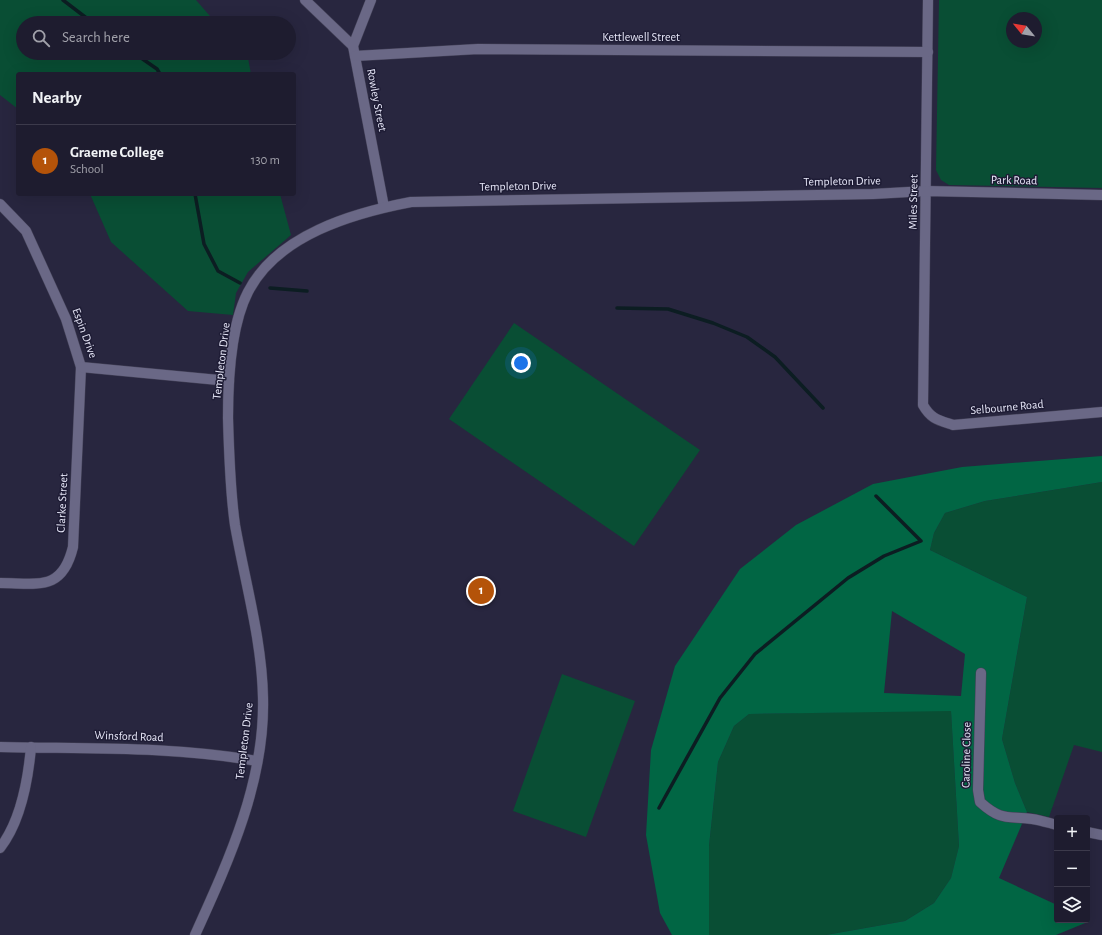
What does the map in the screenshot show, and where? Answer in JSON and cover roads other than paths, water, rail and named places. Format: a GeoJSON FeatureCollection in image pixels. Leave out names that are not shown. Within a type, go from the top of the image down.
{"type":"FeatureCollection","features":[{"type":"Feature","properties":{"kind":"street"},"geometry":{"type":"LineString","coordinates":[[305,0],[354,51],[371,0]]}},
{"type":"Feature","properties":{"kind":"street","name":"Miles Street"},"geometry":{"type":"LineString","coordinates":[[923,405],[928,0]]}},
{"type":"Feature","properties":{"kind":"street","name":"Kettlewell Street"},"geometry":{"type":"LineString","coordinates":[[354,51],[478,49],[928,52]]}},
{"type":"Feature","properties":{"kind":"street","name":"Rowley Street"},"geometry":{"type":"LineString","coordinates":[[354,51],[384,207]]}},
{"type":"Feature","properties":{"kind":"street","name":"Templeton Drive"},"geometry":{"type":"LineString","coordinates":[[195,935],[227,864],[244,816],[257,761],[262,726],[262,667],[235,524],[229,448],[229,381],[235,336],[241,309],[248,292],[259,276],[289,246],[316,231],[341,220],[384,207],[411,202],[873,194],[926,191]]}},
{"type":"Feature","properties":{"kind":"street","name":"Park Road"},"geometry":{"type":"LineString","coordinates":[[926,191],[1102,195]]}},
{"type":"Feature","properties":{"kind":"street","name":"Espin Drive"},"geometry":{"type":"LineString","coordinates":[[0,204],[26,231],[66,319],[81,367],[229,381]]}},
{"type":"Feature","properties":{"kind":"street","name":"Clarke Street"},"geometry":{"type":"LineString","coordinates":[[0,583],[47,583],[59,576],[69,562],[73,547],[81,367]]}},
{"type":"Feature","properties":{"kind":"street","name":"Selbourne Road"},"geometry":{"type":"LineString","coordinates":[[923,405],[928,414],[936,419],[953,425],[1102,412]]}},
{"type":"Feature","properties":{"kind":"street","name":"Caroline Close"},"geometry":{"type":"LineString","coordinates":[[981,673],[978,790],[980,802],[999,816],[1010,819],[1032,819],[1054,824]]}},
{"type":"Feature","properties":{"kind":"street","name":"Winsford Road"},"geometry":{"type":"LineString","coordinates":[[0,747],[174,751],[222,755],[257,761]]}},
{"type":"Feature","properties":{"kind":"street"},"geometry":{"type":"LineString","coordinates":[[0,848],[11,830],[20,808],[29,768],[31,747]]}},
{"type":"Feature","properties":{"kind":"street"},"geometry":{"type":"LineString","coordinates":[[1090,833],[1102,835]]}},
{"type":"Feature","properties":{"kind":"waterway"},"geometry":{"type":"LineString","coordinates":[[63,0],[84,16]]}},
{"type":"Feature","properties":{"kind":"waterway"},"geometry":{"type":"LineString","coordinates":[[144,60],[159,72]]}},
{"type":"Feature","properties":{"kind":"waterway"},"geometry":{"type":"LineString","coordinates":[[195,196],[204,244],[218,271],[240,283]]}},
{"type":"Feature","properties":{"kind":"waterway"},"geometry":{"type":"LineString","coordinates":[[270,288],[307,291]]}},
{"type":"Feature","properties":{"kind":"waterway"},"geometry":{"type":"LineString","coordinates":[[617,308],[668,309],[713,323],[747,337],[775,357],[823,408]]}},
{"type":"Feature","properties":{"kind":"waterway"},"geometry":{"type":"LineString","coordinates":[[659,808],[720,698],[755,654],[848,578],[884,556],[921,541],[876,496]]}},
{"type":"Feature","properties":{"kind":"place","name":"Graeme College"},"geometry":{"type":"Point","coordinates":[481,591]}}]}
